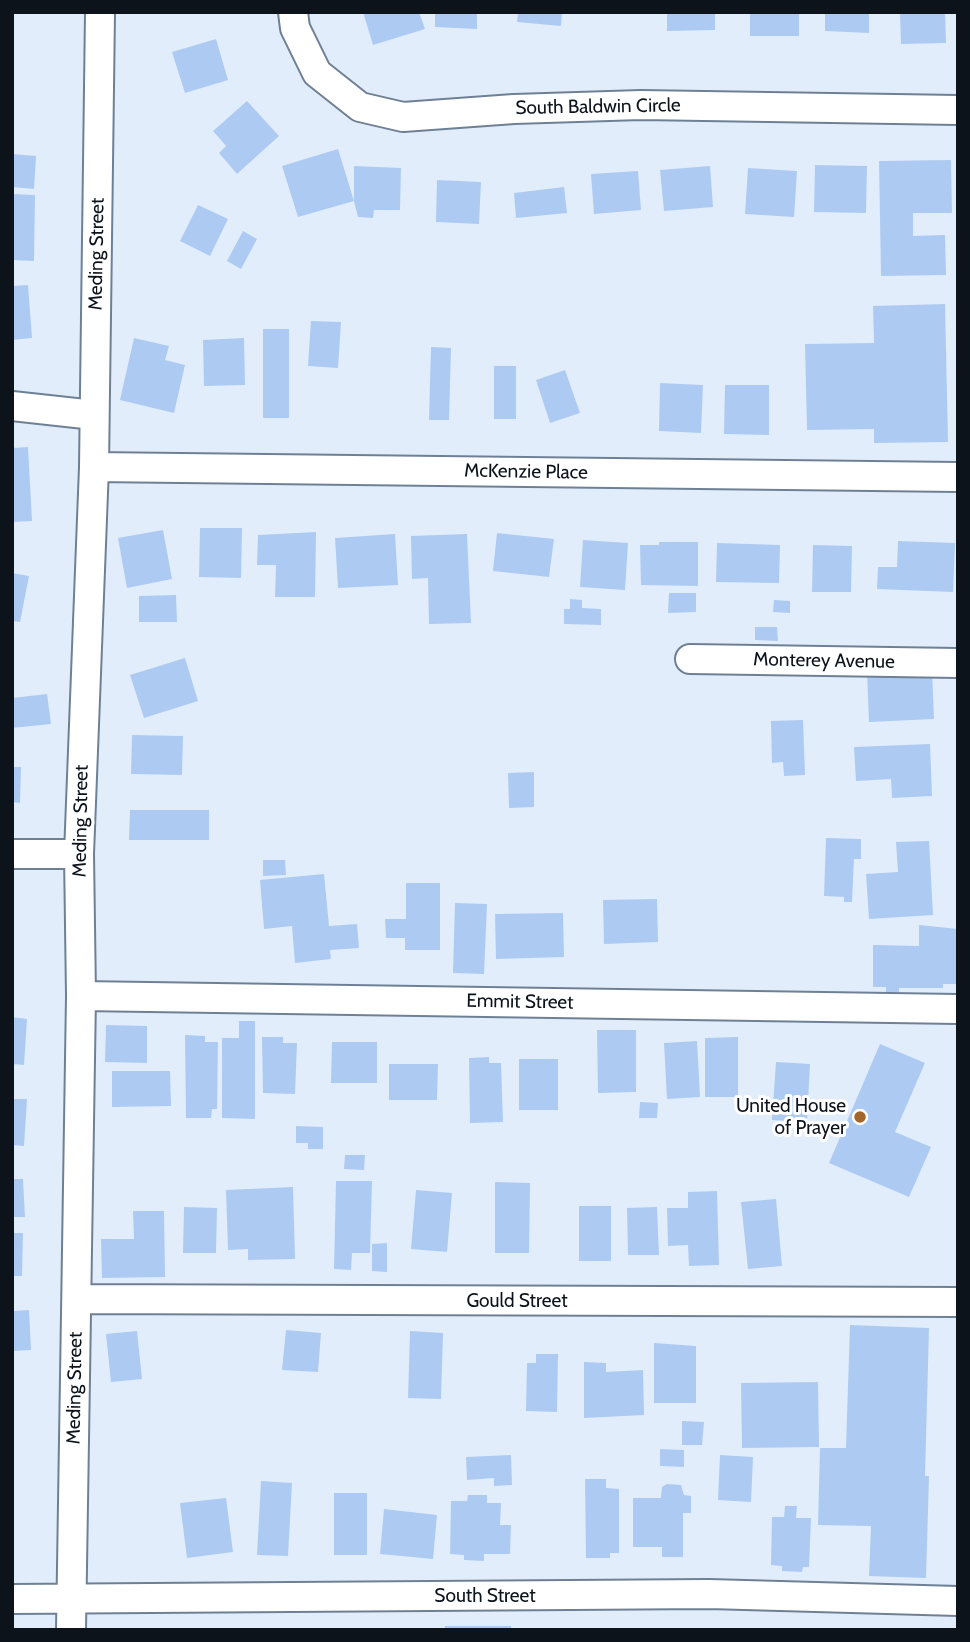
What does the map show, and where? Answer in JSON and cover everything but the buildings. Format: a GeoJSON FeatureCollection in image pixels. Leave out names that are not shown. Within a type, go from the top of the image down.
{"type":"FeatureCollection","features":[{"type":"Feature","properties":{"kind":"street","name":"Meding Street"},"geometry":{"type":"LineString","coordinates":[[71,1630],[81,996],[79,855],[94,467],[100,12]]}},
{"type":"Feature","properties":{"kind":"street","name":"South Baldwin Circle"},"geometry":{"type":"LineString","coordinates":[[293,12],[295,28],[317,74],[360,107],[403,117],[514,109],[641,105],[958,110]]}},
{"type":"Feature","properties":{"kind":"street"},"geometry":{"type":"LineString","coordinates":[[12,407],[94,415]]}},
{"type":"Feature","properties":{"kind":"street","name":"McKenzie Place"},"geometry":{"type":"LineString","coordinates":[[94,467],[958,477]]}},
{"type":"Feature","properties":{"kind":"street","name":"Monterey Avenue"},"geometry":{"type":"LineString","coordinates":[[690,659],[958,663]]}},
{"type":"Feature","properties":{"kind":"street"},"geometry":{"type":"LineString","coordinates":[[12,854],[79,855]]}},
{"type":"Feature","properties":{"kind":"street","name":"Emmit Street"},"geometry":{"type":"LineString","coordinates":[[81,996],[958,1009]]}},
{"type":"Feature","properties":{"kind":"street","name":"Gould Street"},"geometry":{"type":"LineString","coordinates":[[77,1299],[958,1302]]}},
{"type":"Feature","properties":{"kind":"street","name":"South Street"},"geometry":{"type":"LineString","coordinates":[[12,1599],[709,1594],[958,1601]]}},
{"type":"Feature","properties":{"kind":"place","name":"United House of Prayer"},"geometry":{"type":"Point","coordinates":[860,1117]}}]}
